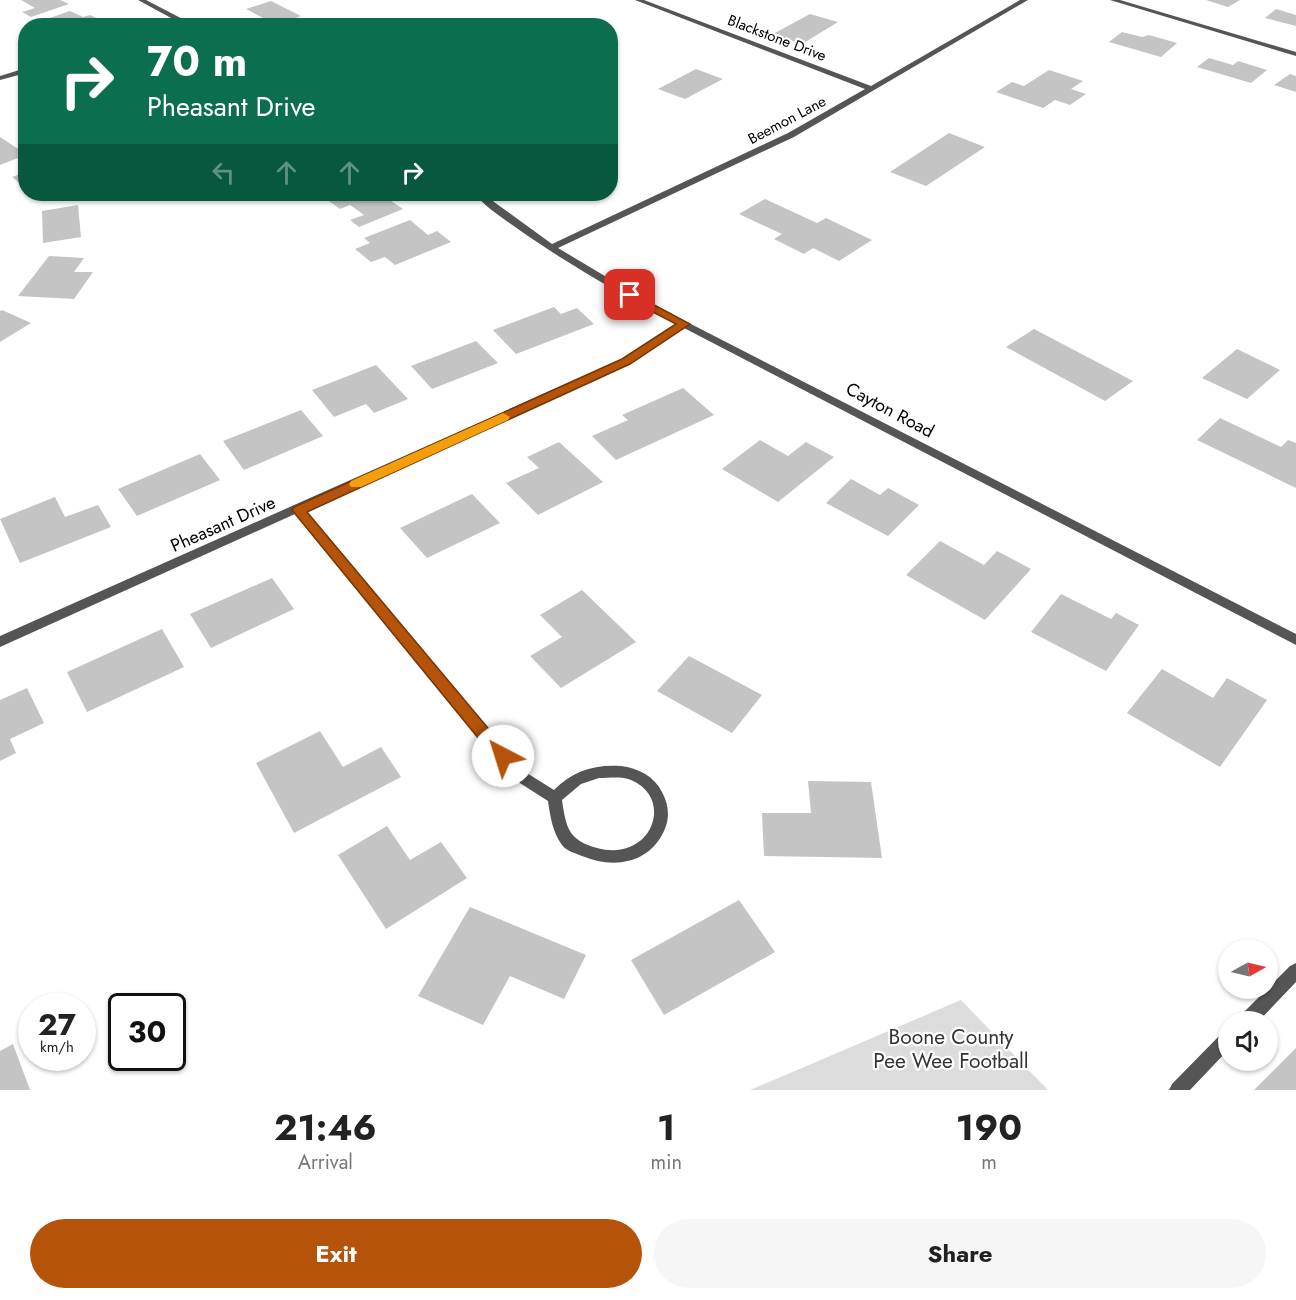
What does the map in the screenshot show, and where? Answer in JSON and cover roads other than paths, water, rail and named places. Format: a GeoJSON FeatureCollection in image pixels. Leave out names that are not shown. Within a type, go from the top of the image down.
{"type":"FeatureCollection","features":[{"type":"Feature","properties":{"kind":"street"},"geometry":{"type":"LineString","coordinates":[[141,0],[178,18]]}},
{"type":"Feature","properties":{"kind":"street","name":"Blackstone Drive"},"geometry":{"type":"LineString","coordinates":[[638,0],[872,89]]}},
{"type":"Feature","properties":{"kind":"street","name":"Beemon Lane"},"geometry":{"type":"LineString","coordinates":[[552,248],[761,150],[1025,0]]}},
{"type":"Feature","properties":{"kind":"street"},"geometry":{"type":"LineString","coordinates":[[1113,0],[1296,54]]}},
{"type":"Feature","properties":{"kind":"street"},"geometry":{"type":"LineString","coordinates":[[0,78],[18,72]]}},
{"type":"Feature","properties":{"kind":"street","name":"Cayton Road"},"geometry":{"type":"LineString","coordinates":[[487,201],[527,232],[596,276],[684,324],[1296,640]]}},
{"type":"Feature","properties":{"kind":"street","name":"Pheasant Drive"},"geometry":{"type":"LineString","coordinates":[[0,642],[626,361],[684,324]]}},
{"type":"Feature","properties":{"kind":"street"},"geometry":{"type":"LineString","coordinates":[[298,510],[517,774],[555,798],[559,820],[569,843],[592,855],[616,857],[639,852],[654,839],[662,820],[660,801],[650,783],[628,773],[602,771],[579,776],[555,798]]}},
{"type":"Feature","properties":{"kind":"street"},"geometry":{"type":"LineString","coordinates":[[1257,1011],[1296,971]]}},
{"type":"Feature","properties":{"kind":"street"},"geometry":{"type":"LineString","coordinates":[[1178,1090],[1218,1049]]}},
{"type":"Feature","properties":{"kind":"park label","name":"Boone County Pee Wee Football"},"geometry":{"type":"Point","coordinates":[951,1049]}}]}
